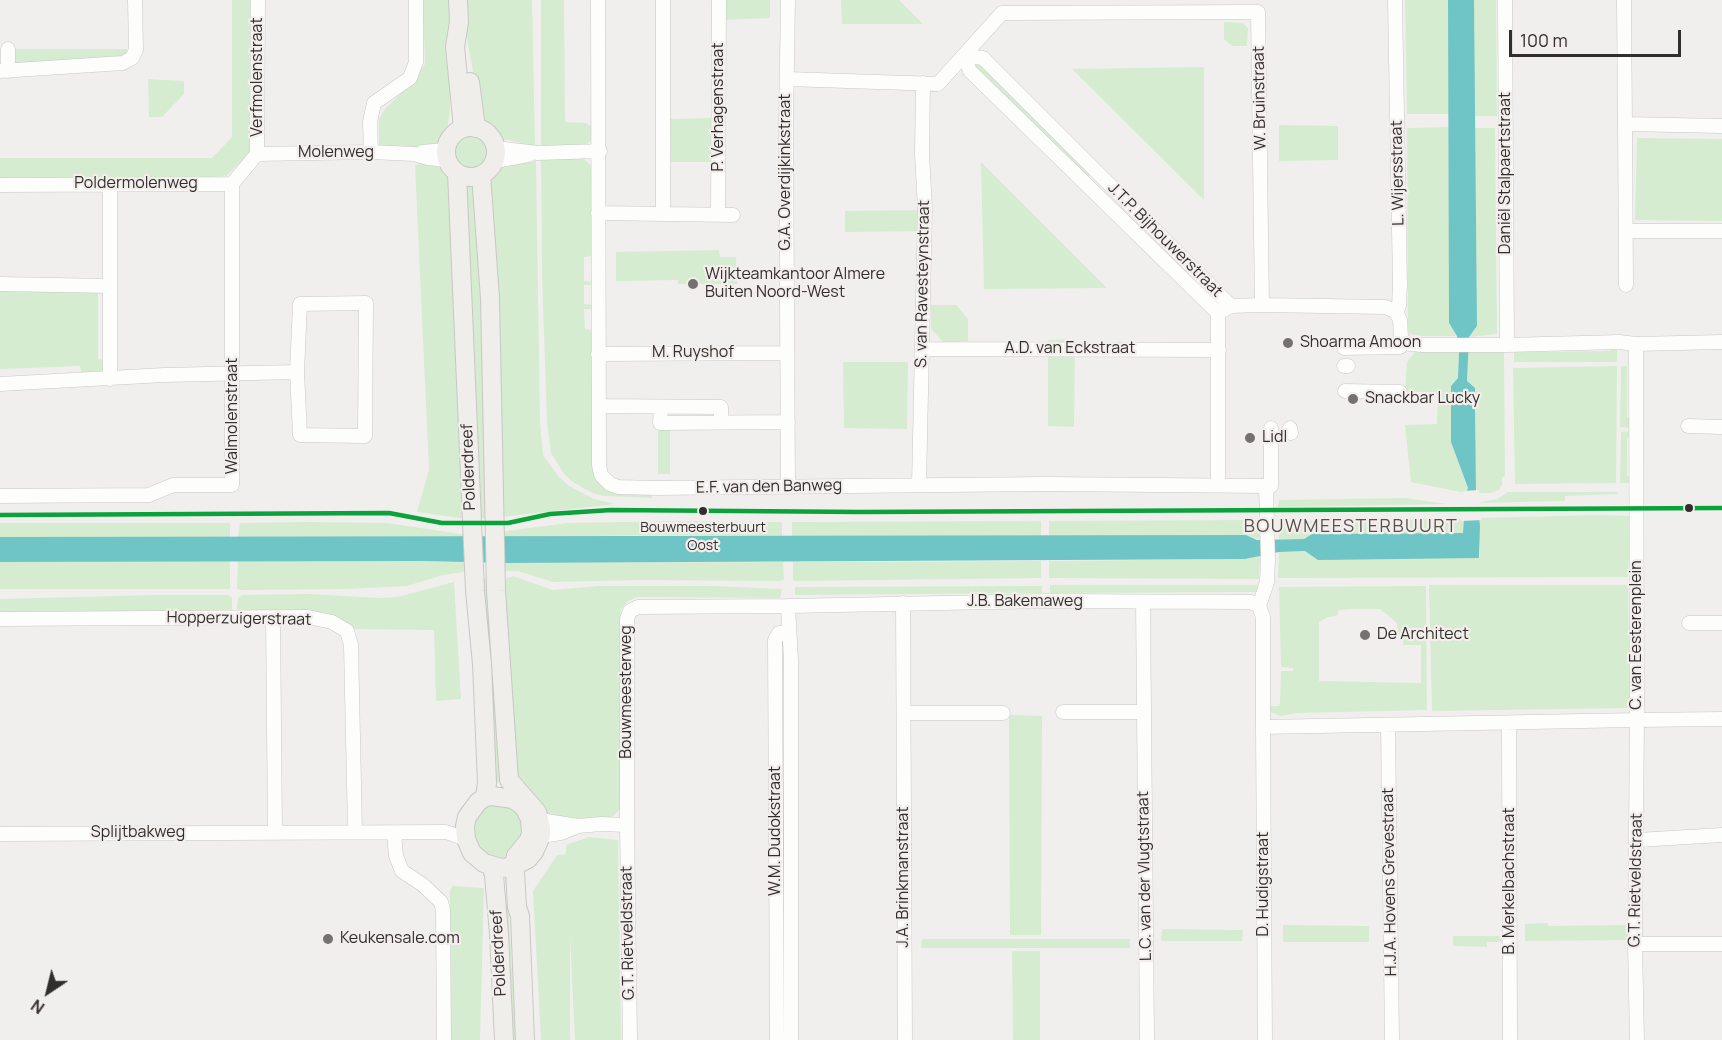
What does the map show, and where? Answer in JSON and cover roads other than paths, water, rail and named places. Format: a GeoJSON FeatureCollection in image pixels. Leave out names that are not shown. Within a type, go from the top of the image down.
{"type":"FeatureCollection","features":[{"type":"Feature","properties":{"kind":"main road"},"geometry":{"type":"LineString","coordinates":[[458,0],[459,22],[465,48],[469,128]]}},
{"type":"Feature","properties":{"kind":"main road"},"geometry":{"type":"LineString","coordinates":[[469,128],[485,132],[492,139],[495,154],[488,171],[473,177],[450,161],[451,136],[469,128]]}},
{"type":"Feature","properties":{"kind":"main road","name":"Polderdreef"},"geometry":{"type":"LineString","coordinates":[[450,161],[475,591],[482,664],[487,783],[485,797]]}},
{"type":"Feature","properties":{"kind":"main road","name":"Polderdreef"},"geometry":{"type":"LineString","coordinates":[[481,175],[490,297],[496,591],[509,780],[513,787],[533,805],[537,825]]}},
{"type":"Feature","properties":{"kind":"main road"},"geometry":{"type":"LineString","coordinates":[[499,795],[513,799],[524,807],[537,825],[531,833],[530,840],[516,856],[518,865],[501,868],[490,866],[477,858],[468,846],[466,832],[472,809],[485,797],[499,795]]}},
{"type":"Feature","properties":{"kind":"main road","name":"Polderdreef"},"geometry":{"type":"LineString","coordinates":[[518,865],[517,907],[520,916],[525,1040]]}},
{"type":"Feature","properties":{"kind":"main road","name":"Polderdreef"},"geometry":{"type":"LineString","coordinates":[[490,866],[494,875],[499,934],[504,1040]]}},
{"type":"Feature","properties":{"kind":"street"},"geometry":{"type":"LineString","coordinates":[[8,49],[4,71],[123,63],[132,58],[136,50],[135,0]]}},
{"type":"Feature","properties":{"kind":"street","name":"Verfmolenstraat"},"geometry":{"type":"LineString","coordinates":[[257,154],[258,0]]}},
{"type":"Feature","properties":{"kind":"street"},"geometry":{"type":"LineString","coordinates":[[371,152],[370,122],[374,103],[410,78],[416,62],[416,0]]}},
{"type":"Feature","properties":{"kind":"street","name":"E.F. van den Banweg"},"geometry":{"type":"LineString","coordinates":[[598,0],[599,471],[603,479],[614,486],[1269,486]]}},
{"type":"Feature","properties":{"kind":"street"},"geometry":{"type":"LineString","coordinates":[[663,0],[663,214]]}},
{"type":"Feature","properties":{"kind":"street","name":"P. Verhagenstraat"},"geometry":{"type":"LineString","coordinates":[[718,215],[719,0]]}},
{"type":"Feature","properties":{"kind":"street","name":"G.A. Overdijkinkstraat"},"geometry":{"type":"LineString","coordinates":[[788,0],[788,487]]}},
{"type":"Feature","properties":{"kind":"street","name":"L. Wijersstraat"},"geometry":{"type":"LineString","coordinates":[[1395,0],[1400,285],[1399,306],[1396,312],[1400,320],[1403,345]]}},
{"type":"Feature","properties":{"kind":"street","name":"Daniël Stalpaertstraat"},"geometry":{"type":"LineString","coordinates":[[1505,0],[1507,345]]}},
{"type":"Feature","properties":{"kind":"street"},"geometry":{"type":"LineString","coordinates":[[1624,0],[1626,285]]}},
{"type":"Feature","properties":{"kind":"street","name":"W. Bruinstraat"},"geometry":{"type":"LineString","coordinates":[[964,56],[1002,6],[1258,12],[1262,305]]}},
{"type":"Feature","properties":{"kind":"street"},"geometry":{"type":"LineString","coordinates":[[787,79],[938,84],[964,56]]}},
{"type":"Feature","properties":{"kind":"street","name":"J.T.P. Bijhouwerstraat"},"geometry":{"type":"LineString","coordinates":[[1218,313],[970,71],[964,56],[983,58],[1231,306]]}},
{"type":"Feature","properties":{"kind":"street","name":"S. van Ravesteynstraat"},"geometry":{"type":"LineString","coordinates":[[920,485],[925,208],[922,154],[923,83]]}},
{"type":"Feature","properties":{"kind":"street"},"geometry":{"type":"LineString","coordinates":[[1625,124],[1722,126]]}},
{"type":"Feature","properties":{"kind":"street","name":"Molenweg"},"geometry":{"type":"LineString","coordinates":[[257,154],[371,152],[414,154],[428,150],[450,161]]}},
{"type":"Feature","properties":{"kind":"street"},"geometry":{"type":"LineString","coordinates":[[495,154],[600,151]]}},
{"type":"Feature","properties":{"kind":"street"},"geometry":{"type":"LineString","coordinates":[[232,184],[257,154]]}},
{"type":"Feature","properties":{"kind":"street","name":"J.T.P. Bijhouwerstraat"},"geometry":{"type":"LineString","coordinates":[[1087,186],[1099,174]]}},
{"type":"Feature","properties":{"kind":"street","name":"Poldermolenweg"},"geometry":{"type":"LineString","coordinates":[[0,185],[232,184]]}},
{"type":"Feature","properties":{"kind":"street","name":"Walmolenstraat"},"geometry":{"type":"LineString","coordinates":[[0,496],[148,495],[173,485],[232,485],[232,184]]}},
{"type":"Feature","properties":{"kind":"street"},"geometry":{"type":"LineString","coordinates":[[110,185],[110,379]]}},
{"type":"Feature","properties":{"kind":"street"},"geometry":{"type":"LineString","coordinates":[[598,213],[733,215]]}},
{"type":"Feature","properties":{"kind":"street"},"geometry":{"type":"LineString","coordinates":[[1626,231],[1722,231]]}},
{"type":"Feature","properties":{"kind":"street"},"geometry":{"type":"LineString","coordinates":[[0,284],[110,286]]}},
{"type":"Feature","properties":{"kind":"street"},"geometry":{"type":"LineString","coordinates":[[366,303],[365,436],[300,435],[297,372],[300,304],[366,303]]}},
{"type":"Feature","properties":{"kind":"street"},"geometry":{"type":"LineString","coordinates":[[1218,485],[1218,313],[1231,306],[1262,305],[1386,307],[1396,312]]}},
{"type":"Feature","properties":{"kind":"street"},"geometry":{"type":"LineString","coordinates":[[1344,348],[1410,344],[1475,346],[1722,342]]}},
{"type":"Feature","properties":{"kind":"street","name":"C. van Eesterenplein"},"geometry":{"type":"LineString","coordinates":[[1263,727],[1637,720],[1636,344]]}},
{"type":"Feature","properties":{"kind":"street","name":"A.D. van Eckstraat"},"geometry":{"type":"LineString","coordinates":[[922,349],[1219,350]]}},
{"type":"Feature","properties":{"kind":"street","name":"M. Ruyshof"},"geometry":{"type":"LineString","coordinates":[[598,354],[787,353]]}},
{"type":"Feature","properties":{"kind":"street"},"geometry":{"type":"LineString","coordinates":[[0,384],[297,372]]}},
{"type":"Feature","properties":{"kind":"street"},"geometry":{"type":"LineString","coordinates":[[1345,391],[1400,392]]}},
{"type":"Feature","properties":{"kind":"street"},"geometry":{"type":"LineString","coordinates":[[599,406],[721,407],[721,422]]}},
{"type":"Feature","properties":{"kind":"street"},"geometry":{"type":"LineString","coordinates":[[661,407],[660,423],[788,422]]}},
{"type":"Feature","properties":{"kind":"street"},"geometry":{"type":"LineString","coordinates":[[684,407],[684,423]]}},
{"type":"Feature","properties":{"kind":"street"},"geometry":{"type":"LineString","coordinates":[[703,407],[703,423]]}},
{"type":"Feature","properties":{"kind":"street"},"geometry":{"type":"LineString","coordinates":[[1688,426],[1722,427]]}},
{"type":"Feature","properties":{"kind":"street"},"geometry":{"type":"LineString","coordinates":[[1263,727],[1263,617],[1260,606],[1267,582],[1271,428]]}},
{"type":"Feature","properties":{"kind":"street","name":"J.B. Bakemaweg"},"geometry":{"type":"LineString","coordinates":[[788,606],[1046,601],[1251,602],[1260,606]]}},
{"type":"Feature","properties":{"kind":"street","name":"J.A. Brinkmanstraat"},"geometry":{"type":"LineString","coordinates":[[903,603],[905,1040]]}},
{"type":"Feature","properties":{"kind":"street","name":"L.C. van der Vlugtstraat"},"geometry":{"type":"LineString","coordinates":[[1143,603],[1147,1040]]}},
{"type":"Feature","properties":{"kind":"street","name":"W.M. Dudokstraat"},"geometry":{"type":"LineString","coordinates":[[788,606],[791,1040]]}},
{"type":"Feature","properties":{"kind":"street","name":"Bouwmeesterweg"},"geometry":{"type":"LineString","coordinates":[[627,825],[627,619],[630,611],[638,607],[788,606]]}},
{"type":"Feature","properties":{"kind":"street"},"geometry":{"type":"LineString","coordinates":[[273,617],[275,833]]}},
{"type":"Feature","properties":{"kind":"street","name":"Hopperzuigerstraat"},"geometry":{"type":"LineString","coordinates":[[0,619],[308,617],[332,622],[347,631],[351,645],[355,831]]}},
{"type":"Feature","properties":{"kind":"street"},"geometry":{"type":"LineString","coordinates":[[1689,623],[1722,623]]}},
{"type":"Feature","properties":{"kind":"street","name":"W.M. Dudokstraat"},"geometry":{"type":"LineString","coordinates":[[777,1040],[774,639],[779,633],[789,632]]}},
{"type":"Feature","properties":{"kind":"street"},"geometry":{"type":"LineString","coordinates":[[1063,712],[1143,712]]}},
{"type":"Feature","properties":{"kind":"street"},"geometry":{"type":"LineString","coordinates":[[904,713],[1003,713]]}},
{"type":"Feature","properties":{"kind":"street"},"geometry":{"type":"LineString","coordinates":[[1637,720],[1722,719]]}},
{"type":"Feature","properties":{"kind":"street","name":"G.T. Rietveldstraat"},"geometry":{"type":"LineString","coordinates":[[1637,720],[1635,944],[1637,1040]]}},
{"type":"Feature","properties":{"kind":"street","name":"B. Merkelbachstraat"},"geometry":{"type":"LineString","coordinates":[[1509,723],[1510,1040]]}},
{"type":"Feature","properties":{"kind":"street","name":"H.J.A. Hovens Grevestraat"},"geometry":{"type":"LineString","coordinates":[[1388,725],[1392,1040]]}},
{"type":"Feature","properties":{"kind":"street","name":"D. Hudigstraat"},"geometry":{"type":"LineString","coordinates":[[1263,727],[1265,1040]]}},
{"type":"Feature","properties":{"kind":"street"},"geometry":{"type":"LineString","coordinates":[[537,825],[561,833],[578,826],[627,825]]}},
{"type":"Feature","properties":{"kind":"street","name":"G.T. Rietveldstraat"},"geometry":{"type":"LineString","coordinates":[[627,825],[630,1040]]}},
{"type":"Feature","properties":{"kind":"street","name":"Splijtbakweg"},"geometry":{"type":"LineString","coordinates":[[0,834],[355,831],[394,833],[446,832],[456,826],[466,832]]}},
{"type":"Feature","properties":{"kind":"street"},"geometry":{"type":"LineString","coordinates":[[394,833],[396,856],[402,872],[423,885],[441,902],[443,910],[444,1040]]}},
{"type":"Feature","properties":{"kind":"street"},"geometry":{"type":"LineString","coordinates":[[1637,840],[1722,835]]}},
{"type":"Feature","properties":{"kind":"street"},"geometry":{"type":"LineString","coordinates":[[1635,944],[1722,944]]}},
{"type":"Feature","properties":{"kind":"water"},"geometry":{"type":"Polygon","coordinates":[[[1448,0],[1474,0],[1477,326],[1469,337],[1467,381],[1475,388],[1479,558],[1318,560],[1305,551],[1279,552],[1245,559],[506,563],[422,561],[0,562],[0,537],[1246,535],[1257,540],[1304,539],[1312,534],[1463,533],[1468,488],[1451,442],[1451,386],[1458,378],[1459,352],[1457,336],[1449,323],[1448,0]]]}},
{"type":"Feature","properties":{"kind":"place","name":"Wijkteamkantoor Almere Buiten Noord-West"},"geometry":{"type":"Point","coordinates":[693,284]}},
{"type":"Feature","properties":{"kind":"place","name":"Shoarma Amoon"},"geometry":{"type":"Point","coordinates":[1288,343]}},
{"type":"Feature","properties":{"kind":"place","name":"Snackbar Lucky"},"geometry":{"type":"Point","coordinates":[1353,399]}},
{"type":"Feature","properties":{"kind":"place","name":"Lidl"},"geometry":{"type":"Point","coordinates":[1250,438]}},
{"type":"Feature","properties":{"kind":"place","name":"Bouwmeesterbuurt Oost"},"geometry":{"type":"Point","coordinates":[703,511]}},
{"type":"Feature","properties":{"kind":"place","name":"De Architect"},"geometry":{"type":"Point","coordinates":[1365,635]}},
{"type":"Feature","properties":{"kind":"place","name":"Keukensale.com"},"geometry":{"type":"Point","coordinates":[328,939]}},
{"type":"Feature","properties":{"kind":"district","name":"BOUWMEESTERBUURT"},"geometry":{"type":"Point","coordinates":[1351,527]}}]}
